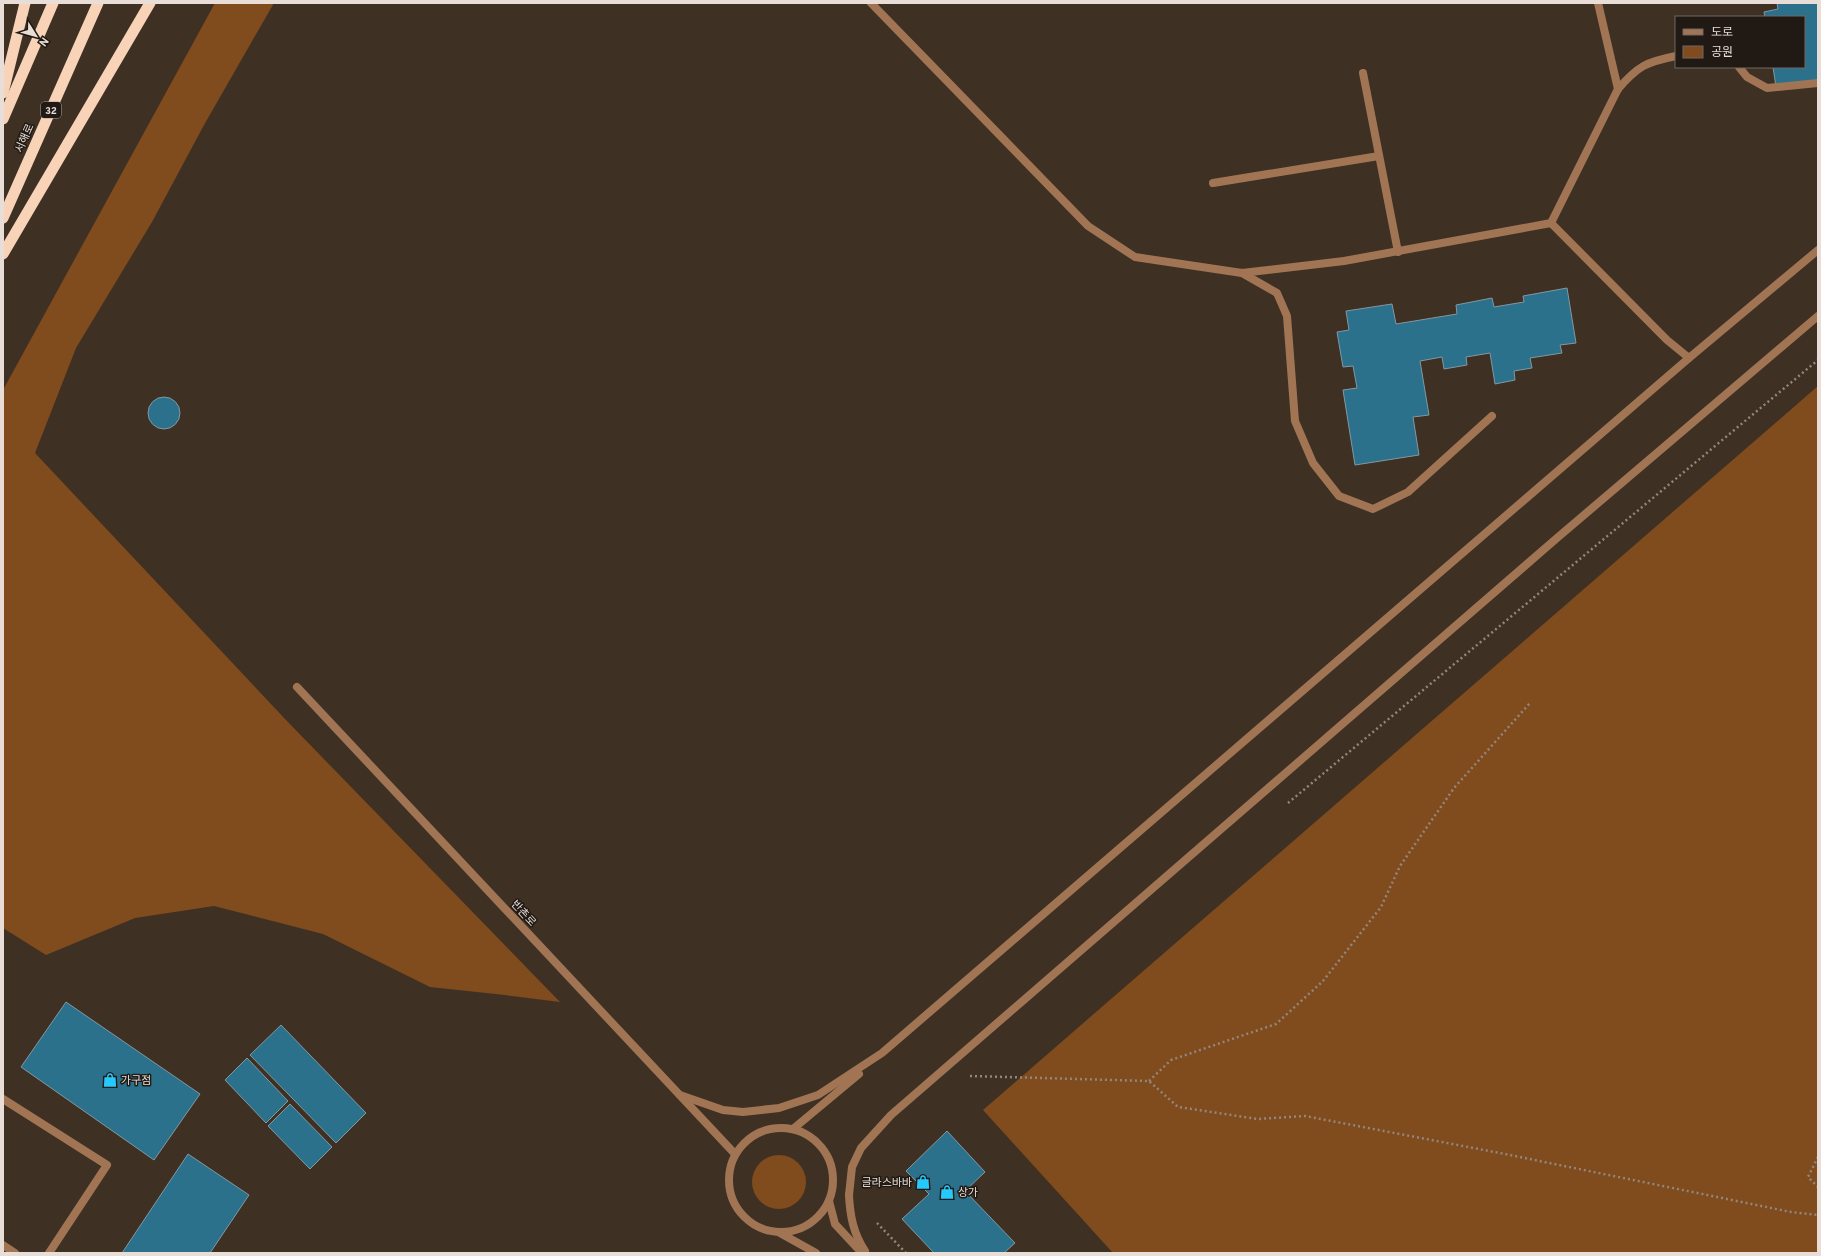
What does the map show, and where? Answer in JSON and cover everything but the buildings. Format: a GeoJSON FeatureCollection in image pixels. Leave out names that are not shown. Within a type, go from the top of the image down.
{"type":"FeatureCollection","features":[{"type":"Feature","properties":{"kind":"highway"},"geometry":{"type":"LineString","coordinates":[[3,93],[25,3]]}},
{"type":"Feature","properties":{"kind":"highway"},"geometry":{"type":"LineString","coordinates":[[3,119],[53,3]]}},
{"type":"Feature","properties":{"kind":"highway","name":"서해로"},"geometry":{"type":"LineString","coordinates":[[3,218],[98,3]]}},
{"type":"Feature","properties":{"kind":"highway"},"geometry":{"type":"LineString","coordinates":[[3,254],[150,3]]}},
{"type":"Feature","properties":{"kind":"street"},"geometry":{"type":"LineString","coordinates":[[871,3],[1088,226],[1135,257],[1242,273],[1344,261],[1551,223]]}},
{"type":"Feature","properties":{"kind":"street"},"geometry":{"type":"LineString","coordinates":[[1598,3],[1618,89]]}},
{"type":"Feature","properties":{"kind":"street"},"geometry":{"type":"LineString","coordinates":[[1551,223],[1618,89],[1634,71],[1652,60],[1675,56]]}},
{"type":"Feature","properties":{"kind":"street"},"geometry":{"type":"LineString","coordinates":[[1740,68],[1747,77],[1767,88],[1818,83]]}},
{"type":"Feature","properties":{"kind":"street"},"geometry":{"type":"LineString","coordinates":[[1363,73],[1398,252]]}},
{"type":"Feature","properties":{"kind":"street"},"geometry":{"type":"LineString","coordinates":[[1213,183],[1380,156]]}},
{"type":"Feature","properties":{"kind":"street"},"geometry":{"type":"LineString","coordinates":[[1551,223],[1667,340],[1689,358]]}},
{"type":"Feature","properties":{"kind":"street"},"geometry":{"type":"LineString","coordinates":[[793,1128],[827,1102],[1689,358],[1818,250]]}},
{"type":"Feature","properties":{"kind":"street"},"geometry":{"type":"LineString","coordinates":[[1242,273],[1277,293],[1287,316],[1295,421],[1313,463],[1339,496],[1374,508],[1408,492],[1492,416]]}},
{"type":"Feature","properties":{"kind":"street"},"geometry":{"type":"LineString","coordinates":[[866,1253],[859,1242],[852,1225],[849,1195],[852,1167],[861,1148],[891,1115],[1557,538],[1818,316]]}},
{"type":"Feature","properties":{"kind":"street","name":"반촌로"},"geometry":{"type":"LineString","coordinates":[[297,687],[735,1154]]}},
{"type":"Feature","properties":{"kind":"street"},"geometry":{"type":"LineString","coordinates":[[680,1095],[723,1110],[742,1112],[779,1108],[818,1095],[882,1053]]}},
{"type":"Feature","properties":{"kind":"street"},"geometry":{"type":"LineString","coordinates":[[3,1099],[107,1165],[48,1253]]}},
{"type":"Feature","properties":{"kind":"street"},"geometry":{"type":"LineString","coordinates":[[780,1233],[795,1231],[809,1224],[821,1214],[829,1201],[833,1188],[833,1181],[829,1159],[820,1145],[808,1135],[793,1128],[777,1127],[761,1131],[746,1141],[735,1154],[729,1171],[729,1189],[735,1206],[746,1220],[762,1229],[780,1233],[816,1253]]}},
{"type":"Feature","properties":{"kind":"street"},"geometry":{"type":"LineString","coordinates":[[829,1201],[835,1224],[862,1253]]}},
{"type":"Feature","properties":{"kind":"street"},"geometry":{"type":"LineString","coordinates":[[3,1245],[15,1253]]}},
{"type":"Feature","properties":{"kind":"path"},"geometry":{"type":"LineString","coordinates":[[1286,805],[1818,360]]}},
{"type":"Feature","properties":{"kind":"path"},"geometry":{"type":"LineString","coordinates":[[1149,1081],[1171,1060],[1276,1024],[1322,981],[1381,907],[1400,866],[1454,788],[1530,703]]}},
{"type":"Feature","properties":{"kind":"path"},"geometry":{"type":"LineString","coordinates":[[969,1076],[1149,1081],[1178,1107],[1258,1120],[1305,1116],[1513,1155],[1791,1212],[1818,1215]]}},
{"type":"Feature","properties":{"kind":"path"},"geometry":{"type":"LineString","coordinates":[[1818,1157],[1808,1177],[1818,1187]]}},
{"type":"Feature","properties":{"kind":"path"},"geometry":{"type":"LineString","coordinates":[[874,1219],[906,1253]]}},
{"type":"Feature","properties":{"kind":"green space"},"geometry":{"type":"Polygon","coordinates":[[[215,3],[274,3],[204,125],[152,222],[76,348],[35,453],[286,720],[560,1002],[430,987],[323,934],[214,906],[135,918],[46,955],[3,928],[3,390],[215,3]]]}},
{"type":"Feature","properties":{"kind":"green space"},"geometry":{"type":"Polygon","coordinates":[[[1818,386],[1818,1253],[1113,1253],[983,1110],[1818,386]]]}},
{"type":"Feature","properties":{"kind":"green space"},"geometry":{"type":"Polygon","coordinates":[[[779,1155],[789,1157],[798,1163],[804,1172],[806,1182],[804,1192],[798,1201],[789,1207],[779,1209],[769,1207],[760,1201],[754,1192],[752,1182],[754,1172],[760,1163],[769,1157],[779,1155]]]}},
{"type":"Feature","properties":{"kind":"place","name":"가구점"},"geometry":{"type":"Point","coordinates":[110,1080]}},
{"type":"Feature","properties":{"kind":"place","name":"글라스바바"},"geometry":{"type":"Point","coordinates":[923,1182]}},
{"type":"Feature","properties":{"kind":"place","name":"상가"},"geometry":{"type":"Point","coordinates":[947,1192]}}]}
